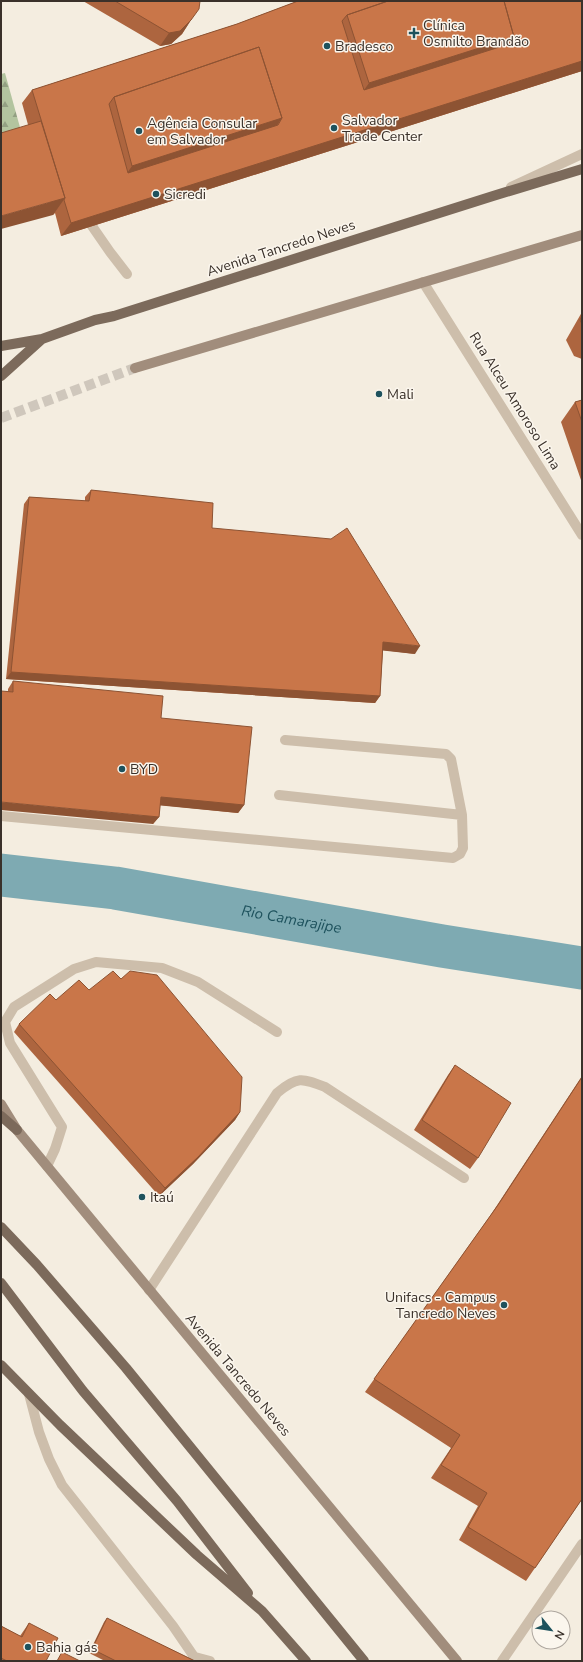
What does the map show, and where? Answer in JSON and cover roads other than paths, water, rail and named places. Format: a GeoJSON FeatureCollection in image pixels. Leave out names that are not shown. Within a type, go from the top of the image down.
{"type":"FeatureCollection","features":[{"type":"Feature","properties":{"kind":"main road","name":"Avenida Tancredo Neves"},"geometry":{"type":"LineString","coordinates":[[1,376],[42,340],[95,320],[114,316],[582,169]]}},
{"type":"Feature","properties":{"kind":"main road"},"geometry":{"type":"LineString","coordinates":[[1,346],[42,340]]}},
{"type":"Feature","properties":{"kind":"main road"},"geometry":{"type":"LineString","coordinates":[[1,1116],[17,1130]]}},
{"type":"Feature","properties":{"kind":"main road"},"geometry":{"type":"LineString","coordinates":[[1,1227],[37,1265],[126,1368],[364,1661]]}},
{"type":"Feature","properties":{"kind":"main road"},"geometry":{"type":"LineString","coordinates":[[1,1283],[90,1399],[177,1501],[262,1611],[306,1661]]}},
{"type":"Feature","properties":{"kind":"main road"},"geometry":{"type":"LineString","coordinates":[[1,1365],[60,1425],[197,1555],[262,1611]]}},
{"type":"Feature","properties":{"kind":"street"},"geometry":{"type":"LineString","coordinates":[[493,196],[582,154]]}},
{"type":"Feature","properties":{"kind":"street"},"geometry":{"type":"LineString","coordinates":[[92,226],[127,274]]}},
{"type":"Feature","properties":{"kind":"street"},"geometry":{"type":"LineString","coordinates":[[135,368],[582,235]]}},
{"type":"Feature","properties":{"kind":"street","name":"Rua Alceu Amoroso Lima"},"geometry":{"type":"LineString","coordinates":[[423,282],[582,535]]}},
{"type":"Feature","properties":{"kind":"street"},"geometry":{"type":"LineString","coordinates":[[1,816],[454,858],[460,854],[463,848],[462,815],[451,759],[446,754],[285,740]]}},
{"type":"Feature","properties":{"kind":"street"},"geometry":{"type":"LineString","coordinates":[[279,795],[462,815]]}},
{"type":"Feature","properties":{"kind":"street"},"geometry":{"type":"LineString","coordinates":[[47,1166],[55,1150],[62,1128],[10,1043],[5,1022],[14,1007],[74,969],[96,962],[162,968],[198,982],[277,1032]]}},
{"type":"Feature","properties":{"kind":"street"},"geometry":{"type":"LineString","coordinates":[[150,1290],[277,1093],[290,1082],[306,1080],[326,1087],[464,1178]]}},
{"type":"Feature","properties":{"kind":"street","name":"Avenida Tancredo Neves"},"geometry":{"type":"LineString","coordinates":[[1,1104],[17,1130],[456,1661]]}},
{"type":"Feature","properties":{"kind":"street"},"geometry":{"type":"LineString","coordinates":[[29,1394],[39,1432],[49,1459],[62,1485],[173,1626],[196,1659],[210,1661]]}},
{"type":"Feature","properties":{"kind":"street"},"geometry":{"type":"LineString","coordinates":[[502,1661],[582,1544]]}},
{"type":"Feature","properties":{"kind":"waterway","name":"Rio Camarajipe"},"geometry":{"type":"LineString","coordinates":[[1,875],[115,888],[442,946],[582,968]]}},
{"type":"Feature","properties":{"kind":"tunnel"},"geometry":{"type":"LineString","coordinates":[[1,418],[135,368]]}},
{"type":"Feature","properties":{"kind":"place","name":"Clínica Osmilto Brandão"},"geometry":{"type":"Point","coordinates":[414,33]}},
{"type":"Feature","properties":{"kind":"place","name":"Bradesco"},"geometry":{"type":"Point","coordinates":[327,46]}},
{"type":"Feature","properties":{"kind":"place","name":"Salvador Trade Center"},"geometry":{"type":"Point","coordinates":[334,128]}},
{"type":"Feature","properties":{"kind":"place","name":"Agência Consular em Salvador"},"geometry":{"type":"Point","coordinates":[139,131]}},
{"type":"Feature","properties":{"kind":"place","name":"Sicredi"},"geometry":{"type":"Point","coordinates":[156,194]}},
{"type":"Feature","properties":{"kind":"place","name":"Mali"},"geometry":{"type":"Point","coordinates":[379,394]}},
{"type":"Feature","properties":{"kind":"place","name":"BYD"},"geometry":{"type":"Point","coordinates":[122,769]}},
{"type":"Feature","properties":{"kind":"place","name":"Itaú"},"geometry":{"type":"Point","coordinates":[142,1197]}},
{"type":"Feature","properties":{"kind":"place","name":"Unifacs - Campus Tancredo Neves"},"geometry":{"type":"Point","coordinates":[504,1305]}},
{"type":"Feature","properties":{"kind":"place","name":"Bahia gás"},"geometry":{"type":"Point","coordinates":[28,1647]}}]}
